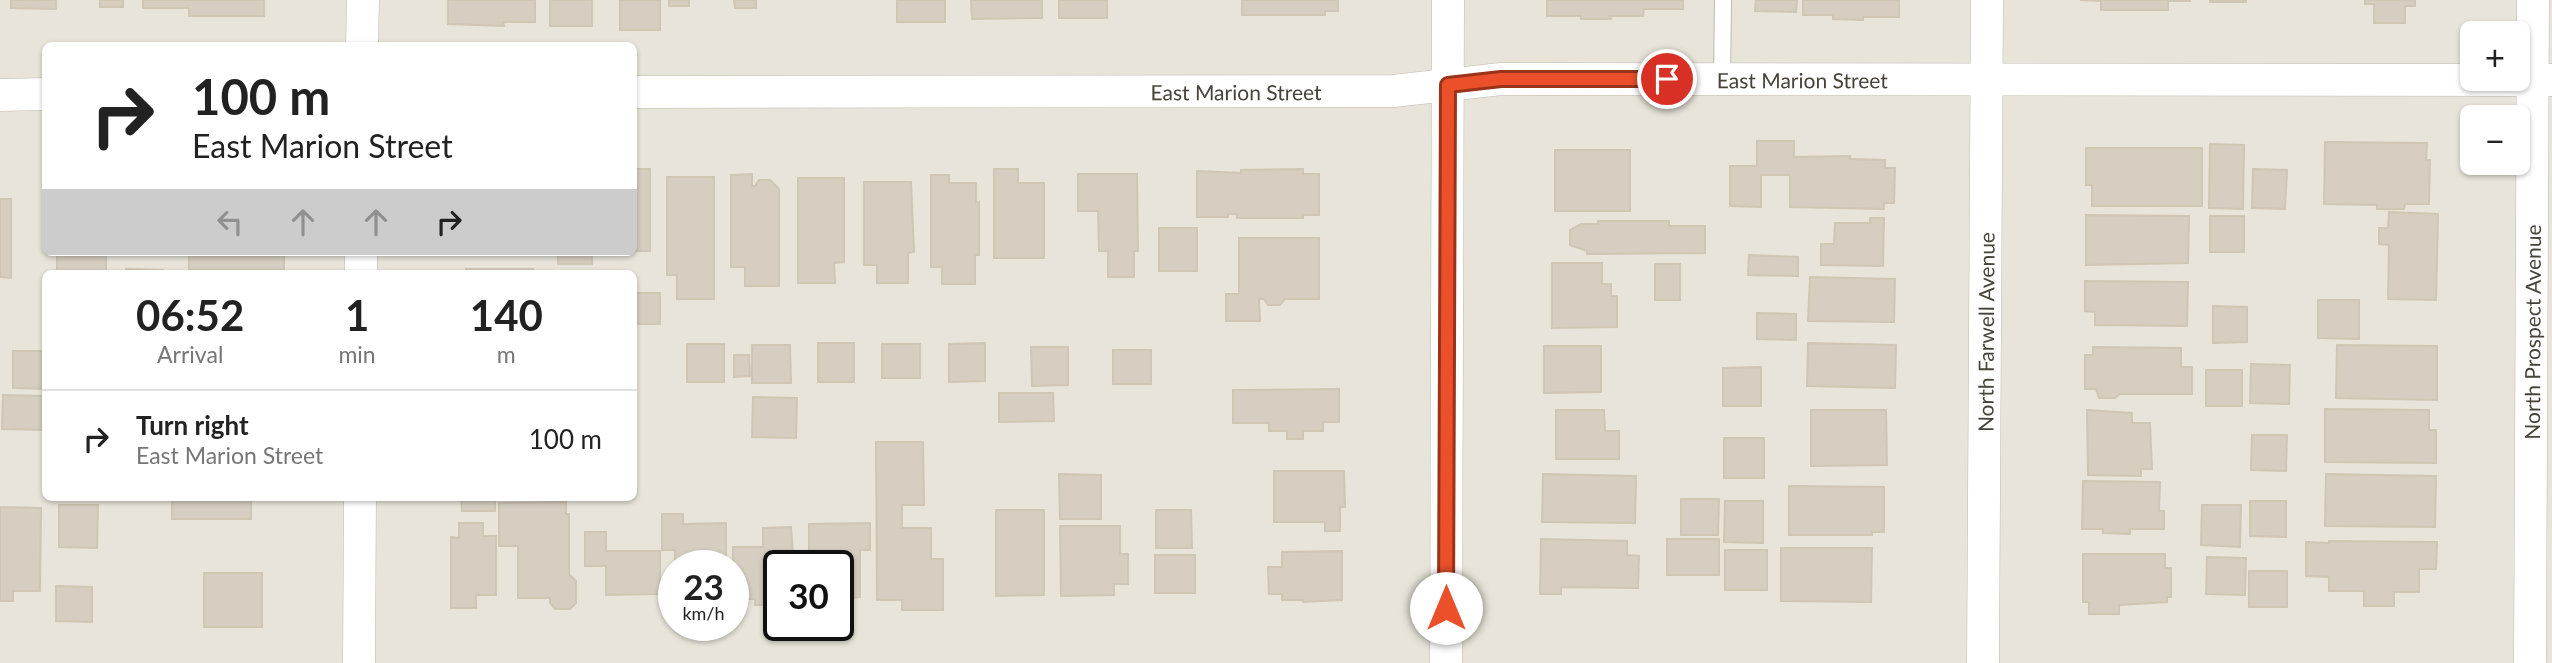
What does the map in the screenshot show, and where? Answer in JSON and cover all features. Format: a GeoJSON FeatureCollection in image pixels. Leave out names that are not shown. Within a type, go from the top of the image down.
{"type":"FeatureCollection","features":[{"type":"Feature","properties":{"kind":"street"},"geometry":{"type":"LineString","coordinates":[[362,42],[363,0]]}},
{"type":"Feature","properties":{"kind":"street"},"geometry":{"type":"LineString","coordinates":[[1446,663],[1448,0]]}},
{"type":"Feature","properties":{"kind":"street","name":"North Farwell Avenue"},"geometry":{"type":"LineString","coordinates":[[1983,663],[1987,0]]}},
{"type":"Feature","properties":{"kind":"street","name":"North Prospect Avenue"},"geometry":{"type":"LineString","coordinates":[[2530,663],[2542,80],[2533,0]]}},
{"type":"Feature","properties":{"kind":"street","name":"East Marion Street"},"geometry":{"type":"LineString","coordinates":[[637,92],[1393,91],[1501,79],[2542,80]]}},
{"type":"Feature","properties":{"kind":"street"},"geometry":{"type":"LineString","coordinates":[[0,95],[42,94]]}},
{"type":"Feature","properties":{"kind":"street"},"geometry":{"type":"LineString","coordinates":[[359,663],[360,501]]}},
{"type":"Feature","properties":{"kind":"lane"},"geometry":{"type":"LineString","coordinates":[[1722,79],[1723,0]]}},
{"type":"Feature","properties":{"kind":"shaded area"},"geometry":{"type":"Polygon","coordinates":[[[0,0],[2552,0],[2552,663],[0,663],[0,0]]]}},
{"type":"Feature","properties":{"kind":"building"},"geometry":{"type":"Polygon","coordinates":[[[11,0],[56,0],[56,9],[11,8],[11,0]]]}},
{"type":"Feature","properties":{"kind":"building"},"geometry":{"type":"Polygon","coordinates":[[[100,0],[123,0],[123,7],[100,7],[100,0]]]}},
{"type":"Feature","properties":{"kind":"building"},"geometry":{"type":"Polygon","coordinates":[[[143,0],[264,0],[264,16],[189,16],[189,8],[143,8],[143,0]]]}},
{"type":"Feature","properties":{"kind":"building"},"geometry":{"type":"Polygon","coordinates":[[[448,0],[535,0],[535,22],[503,22],[504,26],[448,24],[448,0]]]}},
{"type":"Feature","properties":{"kind":"building"},"geometry":{"type":"Polygon","coordinates":[[[550,0],[592,0],[592,26],[550,26],[550,0]]]}},
{"type":"Feature","properties":{"kind":"building"},"geometry":{"type":"Polygon","coordinates":[[[620,0],[660,0],[660,30],[620,30],[620,0]]]}},
{"type":"Feature","properties":{"kind":"building"},"geometry":{"type":"Polygon","coordinates":[[[669,0],[689,0],[689,6],[669,6],[669,0]]]}},
{"type":"Feature","properties":{"kind":"building"},"geometry":{"type":"Polygon","coordinates":[[[734,0],[756,0],[756,8],[735,8],[734,0]]]}},
{"type":"Feature","properties":{"kind":"building"},"geometry":{"type":"Polygon","coordinates":[[[897,0],[945,0],[945,22],[897,22],[897,0]]]}},
{"type":"Feature","properties":{"kind":"building"},"geometry":{"type":"Polygon","coordinates":[[[971,0],[1042,0],[1042,18],[972,19],[971,0]]]}},
{"type":"Feature","properties":{"kind":"building"},"geometry":{"type":"Polygon","coordinates":[[[1059,0],[1107,0],[1107,18],[1059,18],[1059,0]]]}},
{"type":"Feature","properties":{"kind":"building"},"geometry":{"type":"Polygon","coordinates":[[[1242,0],[1338,0],[1338,11],[1325,11],[1325,15],[1242,15],[1242,0]]]}},
{"type":"Feature","properties":{"kind":"building"},"geometry":{"type":"Polygon","coordinates":[[[1547,0],[1683,0],[1683,9],[1644,9],[1643,16],[1581,19],[1581,16],[1547,16],[1547,0]]]}},
{"type":"Feature","properties":{"kind":"building"},"geometry":{"type":"Polygon","coordinates":[[[1756,0],[1797,0],[1796,12],[1755,11],[1756,0]]]}},
{"type":"Feature","properties":{"kind":"building"},"geometry":{"type":"Polygon","coordinates":[[[1803,0],[1899,0],[1899,17],[1863,17],[1863,20],[1833,19],[1833,15],[1803,15],[1803,0]]]}},
{"type":"Feature","properties":{"kind":"building"},"geometry":{"type":"Polygon","coordinates":[[[2080,0],[2190,1],[2168,1],[2168,10],[2101,10],[2101,1],[2080,0]]]}},
{"type":"Feature","properties":{"kind":"building"},"geometry":{"type":"Polygon","coordinates":[[[2246,0],[2246,2],[2210,2],[2246,0]]]}},
{"type":"Feature","properties":{"kind":"building"},"geometry":{"type":"Polygon","coordinates":[[[2365,0],[2415,0],[2415,6],[2405,6],[2405,23],[2374,23],[2374,4],[2365,4],[2365,0]]]}},
{"type":"Feature","properties":{"kind":"building"},"geometry":{"type":"Polygon","coordinates":[[[1757,141],[1794,141],[1794,157],[1850,156],[1850,159],[1885,160],[1885,168],[1895,168],[1894,203],[1884,203],[1884,209],[1790,207],[1790,175],[1761,175],[1761,207],[1730,206],[1730,166],[1757,166],[1757,141]]]}},
{"type":"Feature","properties":{"kind":"building"},"geometry":{"type":"Polygon","coordinates":[[[2325,142],[2427,143],[2426,160],[2430,160],[2429,204],[2405,204],[2404,209],[2377,209],[2377,205],[2324,204],[2325,142]]]}},
{"type":"Feature","properties":{"kind":"building"},"geometry":{"type":"Polygon","coordinates":[[[2210,144],[2244,145],[2243,209],[2209,208],[2210,144]]]}},
{"type":"Feature","properties":{"kind":"building"},"geometry":{"type":"Polygon","coordinates":[[[2086,148],[2202,148],[2202,206],[2092,206],[2092,185],[2086,185],[2086,148]]]}},
{"type":"Feature","properties":{"kind":"building"},"geometry":{"type":"Polygon","coordinates":[[[1555,150],[1630,150],[1630,211],[1555,211],[1555,150]]]}},
{"type":"Feature","properties":{"kind":"building"},"geometry":{"type":"Polygon","coordinates":[[[637,169],[650,169],[650,251],[637,251],[637,169]]]}},
{"type":"Feature","properties":{"kind":"building"},"geometry":{"type":"Polygon","coordinates":[[[994,169],[1018,169],[1018,183],[1044,183],[1044,258],[994,258],[994,169]]]}},
{"type":"Feature","properties":{"kind":"building"},"geometry":{"type":"Polygon","coordinates":[[[1303,169],[1303,174],[1319,174],[1319,215],[1303,215],[1303,218],[1237,218],[1237,214],[1228,214],[1228,217],[1197,217],[1197,171],[1241,173],[1241,170],[1303,169]]]}},
{"type":"Feature","properties":{"kind":"building"},"geometry":{"type":"Polygon","coordinates":[[[2253,169],[2287,170],[2285,209],[2252,208],[2253,169]]]}},
{"type":"Feature","properties":{"kind":"building"},"geometry":{"type":"Polygon","coordinates":[[[752,174],[752,186],[759,180],[770,180],[779,189],[779,286],[745,286],[745,267],[731,267],[731,175],[752,174]]]}},
{"type":"Feature","properties":{"kind":"building"},"geometry":{"type":"Polygon","coordinates":[[[1078,174],[1137,174],[1138,251],[1134,251],[1134,277],[1108,277],[1108,251],[1099,251],[1098,211],[1078,211],[1078,174]]]}},
{"type":"Feature","properties":{"kind":"building"},"geometry":{"type":"Polygon","coordinates":[[[931,175],[949,175],[949,183],[976,183],[976,203],[979,202],[979,255],[975,255],[975,284],[942,284],[942,267],[931,267],[931,175]]]}},
{"type":"Feature","properties":{"kind":"building"},"geometry":{"type":"Polygon","coordinates":[[[667,177],[714,177],[714,299],[677,299],[677,275],[667,275],[667,177]]]}},
{"type":"Feature","properties":{"kind":"building"},"geometry":{"type":"Polygon","coordinates":[[[798,178],[844,178],[844,262],[834,263],[835,283],[798,283],[798,178]]]}},
{"type":"Feature","properties":{"kind":"building"},"geometry":{"type":"Polygon","coordinates":[[[864,182],[911,182],[914,252],[908,253],[908,283],[877,283],[877,265],[864,265],[864,182]]]}},
{"type":"Feature","properties":{"kind":"building"},"geometry":{"type":"Polygon","coordinates":[[[0,199],[11,199],[11,278],[0,277],[0,199]]]}},
{"type":"Feature","properties":{"kind":"building"},"geometry":{"type":"Polygon","coordinates":[[[2389,212],[2438,214],[2436,300],[2388,299],[2389,245],[2379,244],[2379,228],[2388,228],[2389,212]]]}},
{"type":"Feature","properties":{"kind":"building"},"geometry":{"type":"Polygon","coordinates":[[[2086,215],[2189,216],[2188,263],[2086,265],[2086,215]]]}},
{"type":"Feature","properties":{"kind":"building"},"geometry":{"type":"Polygon","coordinates":[[[2210,216],[2244,216],[2244,252],[2210,252],[2210,216]]]}},
{"type":"Feature","properties":{"kind":"building"},"geometry":{"type":"Polygon","coordinates":[[[1870,218],[1884,218],[1883,266],[1821,265],[1821,244],[1834,244],[1835,223],[1870,223],[1870,218]]]}},
{"type":"Feature","properties":{"kind":"building"},"geometry":{"type":"Polygon","coordinates":[[[1598,221],[1669,221],[1669,226],[1705,226],[1705,253],[1587,254],[1587,251],[1570,245],[1570,230],[1581,224],[1598,224],[1598,221]]]}},
{"type":"Feature","properties":{"kind":"building"},"geometry":{"type":"Polygon","coordinates":[[[1159,228],[1197,228],[1197,271],[1159,271],[1159,228]]]}},
{"type":"Feature","properties":{"kind":"building"},"geometry":{"type":"Polygon","coordinates":[[[1239,238],[1319,238],[1319,299],[1285,299],[1280,305],[1268,305],[1264,299],[1259,299],[1260,321],[1226,321],[1226,294],[1239,294],[1239,238]]]}},
{"type":"Feature","properties":{"kind":"building"},"geometry":{"type":"Polygon","coordinates":[[[1749,255],[1798,257],[1798,276],[1748,275],[1749,255]]]}},
{"type":"Feature","properties":{"kind":"building"},"geometry":{"type":"Polygon","coordinates":[[[57,256],[106,256],[106,270],[57,270],[57,256]]]}},
{"type":"Feature","properties":{"kind":"building"},"geometry":{"type":"Polygon","coordinates":[[[189,256],[284,256],[284,270],[189,270],[189,256]]]}},
{"type":"Feature","properties":{"kind":"building"},"geometry":{"type":"Polygon","coordinates":[[[558,256],[592,256],[592,264],[558,264],[558,256]]]}},
{"type":"Feature","properties":{"kind":"building"},"geometry":{"type":"Polygon","coordinates":[[[1552,263],[1602,263],[1602,284],[1611,284],[1611,296],[1617,296],[1617,327],[1552,328],[1552,263]]]}},
{"type":"Feature","properties":{"kind":"building"},"geometry":{"type":"Polygon","coordinates":[[[1655,264],[1680,264],[1680,300],[1655,300],[1655,264]]]}},
{"type":"Feature","properties":{"kind":"building"},"geometry":{"type":"Polygon","coordinates":[[[466,269],[533,269],[533,270],[466,269]]]}},
{"type":"Feature","properties":{"kind":"building"},"geometry":{"type":"Polygon","coordinates":[[[1810,277],[1895,279],[1894,322],[1808,321],[1810,277]]]}},
{"type":"Feature","properties":{"kind":"building"},"geometry":{"type":"Polygon","coordinates":[[[2085,281],[2188,282],[2187,326],[2095,325],[2095,312],[2085,311],[2085,281]]]}},
{"type":"Feature","properties":{"kind":"building"},"geometry":{"type":"Polygon","coordinates":[[[637,293],[660,293],[660,324],[637,324],[637,293]]]}},
{"type":"Feature","properties":{"kind":"building"},"geometry":{"type":"Polygon","coordinates":[[[2318,300],[2359,300],[2359,339],[2318,338],[2318,300]]]}},
{"type":"Feature","properties":{"kind":"building"},"geometry":{"type":"Polygon","coordinates":[[[2213,306],[2247,307],[2247,342],[2213,343],[2213,306]]]}},
{"type":"Feature","properties":{"kind":"building"},"geometry":{"type":"Polygon","coordinates":[[[1757,313],[1796,314],[1796,340],[1757,339],[1757,313]]]}},
{"type":"Feature","properties":{"kind":"building"},"geometry":{"type":"Polygon","coordinates":[[[818,343],[854,343],[854,382],[818,382],[818,343]]]}},
{"type":"Feature","properties":{"kind":"building"},"geometry":{"type":"Polygon","coordinates":[[[985,343],[985,381],[949,382],[949,344],[985,343]]]}},
{"type":"Feature","properties":{"kind":"building"},"geometry":{"type":"Polygon","coordinates":[[[1808,343],[1896,345],[1895,388],[1807,386],[1808,343]]]}},
{"type":"Feature","properties":{"kind":"building"},"geometry":{"type":"Polygon","coordinates":[[[687,344],[724,344],[724,382],[687,382],[687,344]]]}},
{"type":"Feature","properties":{"kind":"building"},"geometry":{"type":"Polygon","coordinates":[[[882,344],[920,344],[920,378],[882,378],[882,344]]]}},
{"type":"Feature","properties":{"kind":"building"},"geometry":{"type":"Polygon","coordinates":[[[752,345],[790,345],[791,383],[752,383],[752,345]]]}},
{"type":"Feature","properties":{"kind":"building"},"geometry":{"type":"Polygon","coordinates":[[[2337,345],[2437,346],[2437,400],[2336,398],[2337,345]]]}},
{"type":"Feature","properties":{"kind":"building"},"geometry":{"type":"Polygon","coordinates":[[[1544,346],[1601,346],[1601,392],[1544,393],[1544,346]]]}},
{"type":"Feature","properties":{"kind":"building"},"geometry":{"type":"Polygon","coordinates":[[[1031,347],[1068,347],[1068,385],[1032,386],[1031,347]]]}},
{"type":"Feature","properties":{"kind":"building"},"geometry":{"type":"Polygon","coordinates":[[[2093,347],[2181,348],[2181,367],[2192,367],[2192,394],[2120,394],[2115,398],[2099,398],[2096,389],[2085,389],[2085,355],[2093,355],[2093,347]]]}},
{"type":"Feature","properties":{"kind":"building"},"geometry":{"type":"Polygon","coordinates":[[[1113,350],[1151,350],[1151,384],[1113,384],[1113,350]]]}},
{"type":"Feature","properties":{"kind":"building"},"geometry":{"type":"Polygon","coordinates":[[[13,351],[42,351],[42,389],[13,388],[13,351]]]}},
{"type":"Feature","properties":{"kind":"building"},"geometry":{"type":"Polygon","coordinates":[[[734,355],[749,355],[750,376],[734,377],[734,355]]]}},
{"type":"Feature","properties":{"kind":"building"},"geometry":{"type":"Polygon","coordinates":[[[2251,364],[2290,365],[2289,404],[2250,403],[2251,364]]]}},
{"type":"Feature","properties":{"kind":"building"},"geometry":{"type":"Polygon","coordinates":[[[1761,367],[1761,406],[1723,406],[1723,368],[1761,367]]]}},
{"type":"Feature","properties":{"kind":"building"},"geometry":{"type":"Polygon","coordinates":[[[2206,370],[2242,370],[2242,406],[2206,406],[2206,370]]]}},
{"type":"Feature","properties":{"kind":"building"},"geometry":{"type":"Polygon","coordinates":[[[1339,389],[1339,422],[1323,422],[1323,431],[1303,431],[1303,439],[1287,439],[1287,431],[1269,431],[1269,423],[1233,423],[1233,390],[1339,389]]]}},
{"type":"Feature","properties":{"kind":"building"},"geometry":{"type":"Polygon","coordinates":[[[999,393],[1053,393],[1054,421],[999,422],[999,393]]]}},
{"type":"Feature","properties":{"kind":"building"},"geometry":{"type":"Polygon","coordinates":[[[3,395],[42,396],[42,430],[2,429],[3,395]]]}},
{"type":"Feature","properties":{"kind":"building"},"geometry":{"type":"Polygon","coordinates":[[[753,397],[797,398],[796,438],[752,437],[753,397]]]}},
{"type":"Feature","properties":{"kind":"building"},"geometry":{"type":"Polygon","coordinates":[[[2325,409],[2429,410],[2429,430],[2436,430],[2436,463],[2325,462],[2325,409]]]}},
{"type":"Feature","properties":{"kind":"building"},"geometry":{"type":"Polygon","coordinates":[[[1556,410],[1604,410],[1605,431],[1619,431],[1619,459],[1556,459],[1556,410]]]}},
{"type":"Feature","properties":{"kind":"building"},"geometry":{"type":"Polygon","coordinates":[[[1811,410],[1886,410],[1887,465],[1811,466],[1811,410]]]}},
{"type":"Feature","properties":{"kind":"building"},"geometry":{"type":"Polygon","coordinates":[[[2087,410],[2132,413],[2132,423],[2150,423],[2152,469],[2141,469],[2141,476],[2088,475],[2087,410]]]}},
{"type":"Feature","properties":{"kind":"building"},"geometry":{"type":"Polygon","coordinates":[[[2252,435],[2287,435],[2286,471],[2251,470],[2252,435]]]}},
{"type":"Feature","properties":{"kind":"building"},"geometry":{"type":"Polygon","coordinates":[[[1724,438],[1764,438],[1764,478],[1724,478],[1724,438]]]}},
{"type":"Feature","properties":{"kind":"building"},"geometry":{"type":"Polygon","coordinates":[[[876,442],[923,442],[924,505],[902,505],[902,528],[931,528],[931,559],[943,559],[943,610],[902,610],[902,600],[877,600],[876,442]]]}},
{"type":"Feature","properties":{"kind":"building"},"geometry":{"type":"Polygon","coordinates":[[[1274,471],[1344,471],[1345,507],[1340,507],[1340,531],[1325,531],[1325,522],[1274,522],[1274,471]]]}},
{"type":"Feature","properties":{"kind":"building"},"geometry":{"type":"Polygon","coordinates":[[[1059,474],[1101,475],[1101,519],[1060,519],[1059,474]]]}},
{"type":"Feature","properties":{"kind":"building"},"geometry":{"type":"Polygon","coordinates":[[[1543,474],[1636,476],[1635,523],[1542,522],[1543,474]]]}},
{"type":"Feature","properties":{"kind":"building"},"geometry":{"type":"Polygon","coordinates":[[[2326,474],[2436,476],[2435,527],[2325,526],[2326,474]]]}},
{"type":"Feature","properties":{"kind":"building"},"geometry":{"type":"Polygon","coordinates":[[[2083,481],[2160,482],[2159,511],[2164,511],[2164,529],[2130,529],[2130,534],[2103,533],[2103,529],[2082,529],[2083,481]]]}},
{"type":"Feature","properties":{"kind":"building"},"geometry":{"type":"Polygon","coordinates":[[[1789,486],[1884,487],[1884,532],[1872,532],[1872,535],[1789,535],[1789,486]]]}},
{"type":"Feature","properties":{"kind":"building"},"geometry":{"type":"Polygon","coordinates":[[[1681,499],[1719,499],[1718,535],[1681,535],[1681,499]]]}},
{"type":"Feature","properties":{"kind":"building"},"geometry":{"type":"Polygon","coordinates":[[[172,501],[251,501],[251,519],[172,519],[172,501]]]}},
{"type":"Feature","properties":{"kind":"building"},"geometry":{"type":"Polygon","coordinates":[[[461,501],[495,501],[495,511],[462,511],[461,501]]]}},
{"type":"Feature","properties":{"kind":"building"},"geometry":{"type":"Polygon","coordinates":[[[1725,501],[1763,501],[1763,543],[1724,542],[1725,501]]]}},
{"type":"Feature","properties":{"kind":"building"},"geometry":{"type":"Polygon","coordinates":[[[2250,501],[2286,501],[2286,537],[2250,536],[2250,501]]]}},
{"type":"Feature","properties":{"kind":"building"},"geometry":{"type":"Polygon","coordinates":[[[566,502],[566,514],[569,514],[569,574],[576,581],[576,603],[570,609],[555,609],[550,598],[518,598],[518,546],[499,546],[499,503],[566,502]]]}},
{"type":"Feature","properties":{"kind":"building"},"geometry":{"type":"Polygon","coordinates":[[[59,505],[98,505],[97,548],[59,547],[59,505]]]}},
{"type":"Feature","properties":{"kind":"building"},"geometry":{"type":"Polygon","coordinates":[[[2202,505],[2241,505],[2240,547],[2201,545],[2202,505]]]}},
{"type":"Feature","properties":{"kind":"building"},"geometry":{"type":"Polygon","coordinates":[[[0,507],[41,508],[40,591],[13,591],[13,601],[0,601],[0,507]]]}},
{"type":"Feature","properties":{"kind":"building"},"geometry":{"type":"Polygon","coordinates":[[[996,510],[1044,510],[1044,595],[996,596],[996,510]]]}},
{"type":"Feature","properties":{"kind":"building"},"geometry":{"type":"Polygon","coordinates":[[[1156,510],[1191,510],[1192,548],[1156,548],[1156,510]]]}},
{"type":"Feature","properties":{"kind":"building"},"geometry":{"type":"Polygon","coordinates":[[[662,514],[683,514],[683,524],[726,523],[726,550],[662,550],[662,514]]]}},
{"type":"Feature","properties":{"kind":"building"},"geometry":{"type":"Polygon","coordinates":[[[459,523],[483,523],[483,536],[496,536],[496,595],[476,595],[476,608],[451,608],[451,537],[459,538],[459,523]]]}},
{"type":"Feature","properties":{"kind":"building"},"geometry":{"type":"Polygon","coordinates":[[[870,523],[870,550],[860,550],[860,597],[854,598],[854,550],[809,550],[809,524],[870,523]]]}},
{"type":"Feature","properties":{"kind":"building"},"geometry":{"type":"Polygon","coordinates":[[[1060,526],[1120,526],[1120,554],[1128,554],[1128,584],[1114,584],[1114,595],[1061,596],[1060,526]]]}},
{"type":"Feature","properties":{"kind":"building"},"geometry":{"type":"Polygon","coordinates":[[[791,527],[793,550],[763,550],[763,605],[755,605],[755,599],[749,599],[749,550],[733,550],[733,547],[763,547],[763,528],[791,527]]]}},
{"type":"Feature","properties":{"kind":"building"},"geometry":{"type":"Polygon","coordinates":[[[585,532],[606,532],[606,551],[658,551],[658,594],[606,595],[606,566],[585,566],[585,532]]]}},
{"type":"Feature","properties":{"kind":"building"},"geometry":{"type":"Polygon","coordinates":[[[1541,539],[1627,541],[1627,555],[1639,556],[1638,588],[1561,587],[1561,594],[1540,594],[1541,539]]]}},
{"type":"Feature","properties":{"kind":"building"},"geometry":{"type":"Polygon","coordinates":[[[1667,539],[1719,539],[1719,575],[1667,575],[1667,539]]]}},
{"type":"Feature","properties":{"kind":"building"},"geometry":{"type":"Polygon","coordinates":[[[2306,542],[2437,542],[2436,569],[2419,569],[2419,592],[2394,592],[2394,606],[2364,606],[2364,591],[2329,591],[2329,577],[2306,576],[2306,542]]]}},
{"type":"Feature","properties":{"kind":"building"},"geometry":{"type":"Polygon","coordinates":[[[1781,548],[1872,548],[1871,602],[1781,601],[1781,548]]]}},
{"type":"Feature","properties":{"kind":"building"},"geometry":{"type":"Polygon","coordinates":[[[1725,550],[1767,550],[1767,590],[1725,590],[1725,550]]]}},
{"type":"Feature","properties":{"kind":"building"},"geometry":{"type":"Polygon","coordinates":[[[1342,551],[1342,600],[1303,602],[1282,600],[1282,594],[1269,594],[1268,567],[1282,567],[1282,552],[1342,551]]]}},
{"type":"Feature","properties":{"kind":"building"},"geometry":{"type":"Polygon","coordinates":[[[2083,554],[2165,554],[2165,568],[2171,568],[2171,597],[2167,597],[2167,602],[2119,605],[2119,614],[2089,614],[2089,602],[2083,602],[2083,554]]]}},
{"type":"Feature","properties":{"kind":"building"},"geometry":{"type":"Polygon","coordinates":[[[1155,555],[1195,555],[1195,593],[1155,593],[1155,555]]]}},
{"type":"Feature","properties":{"kind":"building"},"geometry":{"type":"Polygon","coordinates":[[[2207,557],[2246,558],[2245,595],[2206,594],[2207,557]]]}},
{"type":"Feature","properties":{"kind":"building"},"geometry":{"type":"Polygon","coordinates":[[[2249,571],[2287,571],[2287,607],[2249,607],[2249,571]]]}},
{"type":"Feature","properties":{"kind":"building"},"geometry":{"type":"Polygon","coordinates":[[[204,573],[262,573],[262,627],[204,627],[204,573]]]}},
{"type":"Feature","properties":{"kind":"building"},"geometry":{"type":"Polygon","coordinates":[[[56,586],[92,587],[92,622],[56,621],[56,586]]]}},
{"type":"Feature","properties":{"kind":"route"},"geometry":{"type":"LineString","coordinates":[[1446,608],[1448,85],[1501,79],[1667,79]]}}]}
